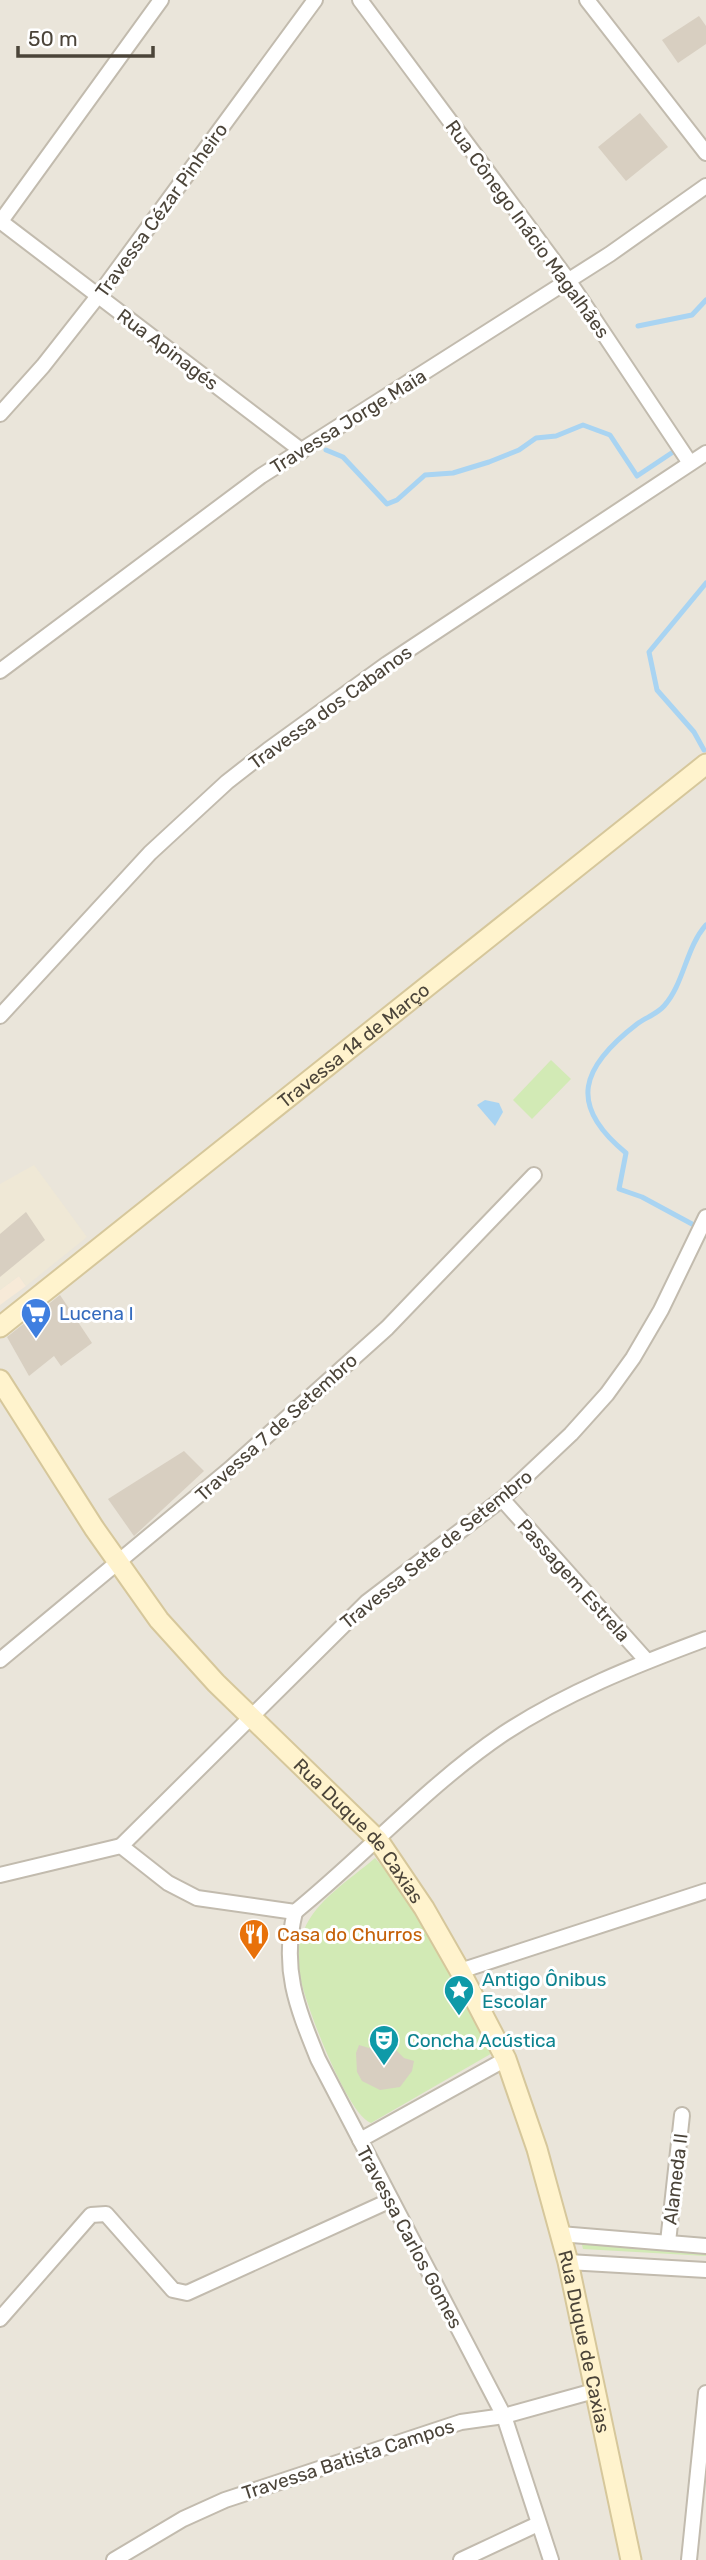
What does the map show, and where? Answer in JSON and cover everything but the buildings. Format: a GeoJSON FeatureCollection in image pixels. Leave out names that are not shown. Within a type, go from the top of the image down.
{"type":"FeatureCollection","features":[{"type":"Feature","properties":{"kind":"street"},"geometry":{"type":"LineString","coordinates":[[0,221],[161,0]]}},
{"type":"Feature","properties":{"kind":"street","name":"Travessa Cézar Pinheiro"},"geometry":{"type":"LineString","coordinates":[[0,414],[43,366],[98,296],[315,0]]}},
{"type":"Feature","properties":{"kind":"street","name":"Rua Cônego Inácio Magalhães"},"geometry":{"type":"LineString","coordinates":[[360,0],[568,280],[690,463]]}},
{"type":"Feature","properties":{"kind":"street"},"geometry":{"type":"LineString","coordinates":[[587,0],[706,153]]}},
{"type":"Feature","properties":{"kind":"street","name":"Travessa Jorge Maia"},"geometry":{"type":"LineString","coordinates":[[0,671],[216,508],[568,280],[706,186]]}},
{"type":"Feature","properties":{"kind":"street","name":"Rua Apinagés"},"geometry":{"type":"LineString","coordinates":[[0,221],[302,451]]}},
{"type":"Feature","properties":{"kind":"street","name":"Travessa dos Cabanos"},"geometry":{"type":"LineString","coordinates":[[0,1016],[115,889],[188,817],[238,774],[387,664],[706,453]]}},
{"type":"Feature","properties":{"kind":"street","name":"Travessa 14 de Março"},"geometry":{"type":"LineString","coordinates":[[0,1327],[706,764]]}},
{"type":"Feature","properties":{"kind":"street","name":"Travessa 7 de Setembro"},"geometry":{"type":"LineString","coordinates":[[0,1660],[230,1469],[387,1328],[534,1175]]}},
{"type":"Feature","properties":{"kind":"street","name":"Travessa Sete de Setembro"},"geometry":{"type":"LineString","coordinates":[[121,1846],[368,1602],[502,1499],[570,1434],[627,1367],[661,1310],[706,1217]]}},
{"type":"Feature","properties":{"kind":"street","name":"Rua Duque de Caxias"},"geometry":{"type":"LineString","coordinates":[[0,1380],[117,1564],[183,1648],[252,1719],[378,1840],[424,1908],[460,1971],[506,2059],[526,2108],[568,2262],[631,2560]]}},
{"type":"Feature","properties":{"kind":"street","name":"Passagem Estrela"},"geometry":{"type":"LineString","coordinates":[[502,1499],[647,1661]]}},
{"type":"Feature","properties":{"kind":"street"},"geometry":{"type":"LineString","coordinates":[[0,1875],[121,1846],[168,1883],[197,1898],[295,1912],[501,1735],[546,1708],[647,1661],[706,1639]]}},
{"type":"Feature","properties":{"kind":"street"},"geometry":{"type":"LineString","coordinates":[[460,1971],[706,1891]]}},
{"type":"Feature","properties":{"kind":"street","name":"Travessa Carlos Gomes"},"geometry":{"type":"LineString","coordinates":[[295,1912],[288,1953],[293,1998],[318,2059],[504,2416],[551,2560]]}},
{"type":"Feature","properties":{"kind":"street"},"geometry":{"type":"LineString","coordinates":[[360,2140],[506,2059]]}},
{"type":"Feature","properties":{"kind":"street","name":"Alameda II"},"geometry":{"type":"LineString","coordinates":[[668,2242],[682,2115]]}},
{"type":"Feature","properties":{"kind":"street"},"geometry":{"type":"LineString","coordinates":[[0,2319],[91,2214],[106,2214],[173,2290],[187,2292],[391,2200]]}},
{"type":"Feature","properties":{"kind":"street"},"geometry":{"type":"LineString","coordinates":[[559,2234],[706,2246]]}},
{"type":"Feature","properties":{"kind":"street"},"geometry":{"type":"LineString","coordinates":[[568,2262],[706,2270]]}},
{"type":"Feature","properties":{"kind":"street","name":"Travessa Batista Campos"},"geometry":{"type":"LineString","coordinates":[[114,2560],[183,2519],[225,2500],[461,2422],[504,2416],[594,2391]]}},
{"type":"Feature","properties":{"kind":"street"},"geometry":{"type":"LineString","coordinates":[[689,2560],[706,2393]]}},
{"type":"Feature","properties":{"kind":"street"},"geometry":{"type":"LineString","coordinates":[[461,2560],[538,2524]]}},
{"type":"Feature","properties":{"kind":"shaded area"},"geometry":{"type":"Polygon","coordinates":[[[0,0],[706,0],[706,2560],[0,2560],[0,0]]]}},
{"type":"Feature","properties":{"kind":"shaded area"},"geometry":{"type":"Polygon","coordinates":[[[34,1165],[87,1237],[26,1286],[19,1276],[0,1290],[0,1184],[34,1165]]]}},
{"type":"Feature","properties":{"kind":"shaded area"},"geometry":{"type":"Polygon","coordinates":[[[19,1276],[26,1286],[0,1305],[0,1290],[19,1276]]]}},
{"type":"Feature","properties":{"kind":"green space"},"geometry":{"type":"Polygon","coordinates":[[[551,1060],[571,1079],[532,1119],[513,1100],[551,1060]]]}},
{"type":"Feature","properties":{"kind":"green space"},"geometry":{"type":"Polygon","coordinates":[[[375,1858],[418,1908],[494,2052],[371,2123],[350,2100],[317,2030],[302,1986],[298,1956],[302,1935],[317,1909],[375,1858]]]}},
{"type":"Feature","properties":{"kind":"green space"},"geometry":{"type":"Polygon","coordinates":[[[579,2233],[706,2242],[706,2256],[583,2249],[579,2233]]]}},
{"type":"Feature","properties":{"kind":"water"},"geometry":{"type":"Polygon","coordinates":[[[485,1100],[499,1103],[503,1112],[495,1126],[477,1105],[485,1100]]]}},
{"type":"Feature","properties":{"kind":"waterway"},"geometry":{"type":"LineString","coordinates":[[638,326],[692,315],[706,300]]}},
{"type":"Feature","properties":{"kind":"waterway"},"geometry":{"type":"LineString","coordinates":[[326,450],[343,457],[387,504],[397,500],[425,475],[453,473],[489,462],[519,450],[536,438],[556,436],[583,425],[610,435],[637,476],[679,448]]}},
{"type":"Feature","properties":{"kind":"waterway"},"geometry":{"type":"LineString","coordinates":[[704,750],[694,732],[657,690],[649,652],[706,583]]}},
{"type":"Feature","properties":{"kind":"waterway"},"geometry":{"type":"LineString","coordinates":[[692,1224],[642,1197],[619,1189],[626,1153],[595,1119],[589,1102],[588,1087],[593,1071],[603,1056],[637,1024],[661,1009],[671,997],[694,944],[706,925]]}},
{"type":"Feature","properties":{"kind":"place","name":"Lucena I"},"geometry":{"type":"Point","coordinates":[36,1340]}},
{"type":"Feature","properties":{"kind":"place","name":"Casa do Churros"},"geometry":{"type":"Point","coordinates":[254,1961]}},
{"type":"Feature","properties":{"kind":"place","name":"Antigo Ônibus Escolar"},"geometry":{"type":"Point","coordinates":[459,2017]}},
{"type":"Feature","properties":{"kind":"place","name":"Concha Acústica"},"geometry":{"type":"Point","coordinates":[384,2067]}}]}
